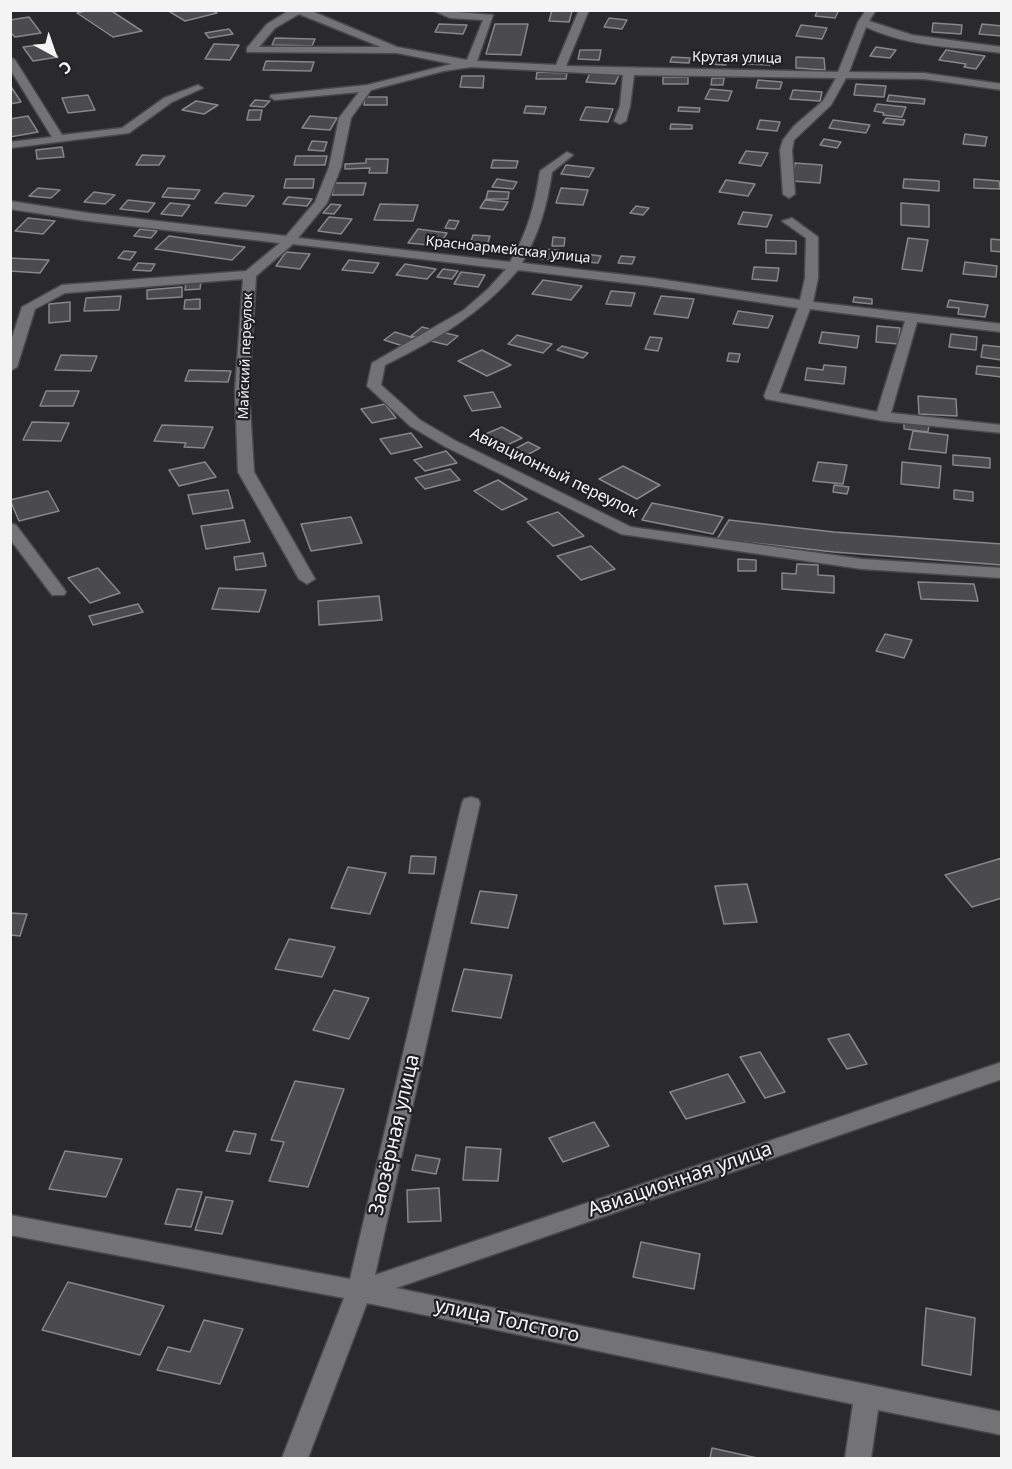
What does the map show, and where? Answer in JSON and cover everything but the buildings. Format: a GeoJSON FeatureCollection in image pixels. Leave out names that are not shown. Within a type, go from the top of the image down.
{"type":"FeatureCollection","features":[{"type":"Feature","properties":{"kind":"street"},"geometry":{"type":"LineString","coordinates":[[245,64],[251,50],[271,26],[298,10],[397,50]]}},
{"type":"Feature","properties":{"kind":"street"},"geometry":{"type":"LineString","coordinates":[[437,10],[450,15],[489,17],[471,64]]}},
{"type":"Feature","properties":{"kind":"street"},"geometry":{"type":"LineString","coordinates":[[560,68],[584,10]]}},
{"type":"Feature","properties":{"kind":"street"},"geometry":{"type":"LineString","coordinates":[[789,194],[786,148],[794,134],[826,105],[843,75],[863,22],[871,10]]}},
{"type":"Feature","properties":{"kind":"street"},"geometry":{"type":"LineString","coordinates":[[863,22],[873,28],[908,37],[1002,50]]}},
{"type":"Feature","properties":{"kind":"street","name":"Крутая улица"},"geometry":{"type":"LineString","coordinates":[[251,50],[397,50],[471,64],[629,72],[924,76],[1002,87]]}},
{"type":"Feature","properties":{"kind":"street"},"geometry":{"type":"LineString","coordinates":[[10,60],[59,139]]}},
{"type":"Feature","properties":{"kind":"street","name":"Крутая улица"},"geometry":{"type":"LineString","coordinates":[[275,97],[367,88],[444,68],[471,64]]}},
{"type":"Feature","properties":{"kind":"street"},"geometry":{"type":"LineString","coordinates":[[620,121],[625,106],[629,72]]}},
{"type":"Feature","properties":{"kind":"street"},"geometry":{"type":"LineString","coordinates":[[10,145],[125,131],[168,100],[198,88]]}},
{"type":"Feature","properties":{"kind":"street","name":"Майский переулок"},"geometry":{"type":"LineString","coordinates":[[307,579],[246,472],[242,390],[250,275],[288,242],[321,203],[335,167],[345,118],[367,88]]}},
{"type":"Feature","properties":{"kind":"street"},"geometry":{"type":"LineString","coordinates":[[516,266],[544,203],[546,171],[567,155]]}},
{"type":"Feature","properties":{"kind":"street","name":"Красноармейская улица"},"geometry":{"type":"LineString","coordinates":[[10,205],[288,242],[652,282],[806,305],[1002,328]]}},
{"type":"Feature","properties":{"kind":"street"},"geometry":{"type":"LineString","coordinates":[[789,221],[812,237],[814,250],[806,305],[771,396],[883,417],[1002,429]]}},
{"type":"Feature","properties":{"kind":"street","name":"Авиационный переулок"},"geometry":{"type":"LineString","coordinates":[[516,266],[482,304],[434,338],[380,363],[374,386],[415,423],[449,443],[627,531],[862,564],[1002,573]]}},
{"type":"Feature","properties":{"kind":"street"},"geometry":{"type":"LineString","coordinates":[[10,368],[29,307],[62,289],[250,275]]}},
{"type":"Feature","properties":{"kind":"street"},"geometry":{"type":"LineString","coordinates":[[883,417],[912,318]]}},
{"type":"Feature","properties":{"kind":"street"},"geometry":{"type":"LineString","coordinates":[[10,528],[58,592]]}},
{"type":"Feature","properties":{"kind":"street","name":"Заозёрная улица"},"geometry":{"type":"LineString","coordinates":[[295,1458],[359,1291],[471,803]]}},
{"type":"Feature","properties":{"kind":"street","name":"Авиационная улица"},"geometry":{"type":"LineString","coordinates":[[359,1291],[1002,1070]]}},
{"type":"Feature","properties":{"kind":"street","name":"улица Толстого"},"geometry":{"type":"LineString","coordinates":[[10,1225],[359,1291],[1002,1424]]}},
{"type":"Feature","properties":{"kind":"street"},"geometry":{"type":"LineString","coordinates":[[858,1458],[867,1396]]}}]}
